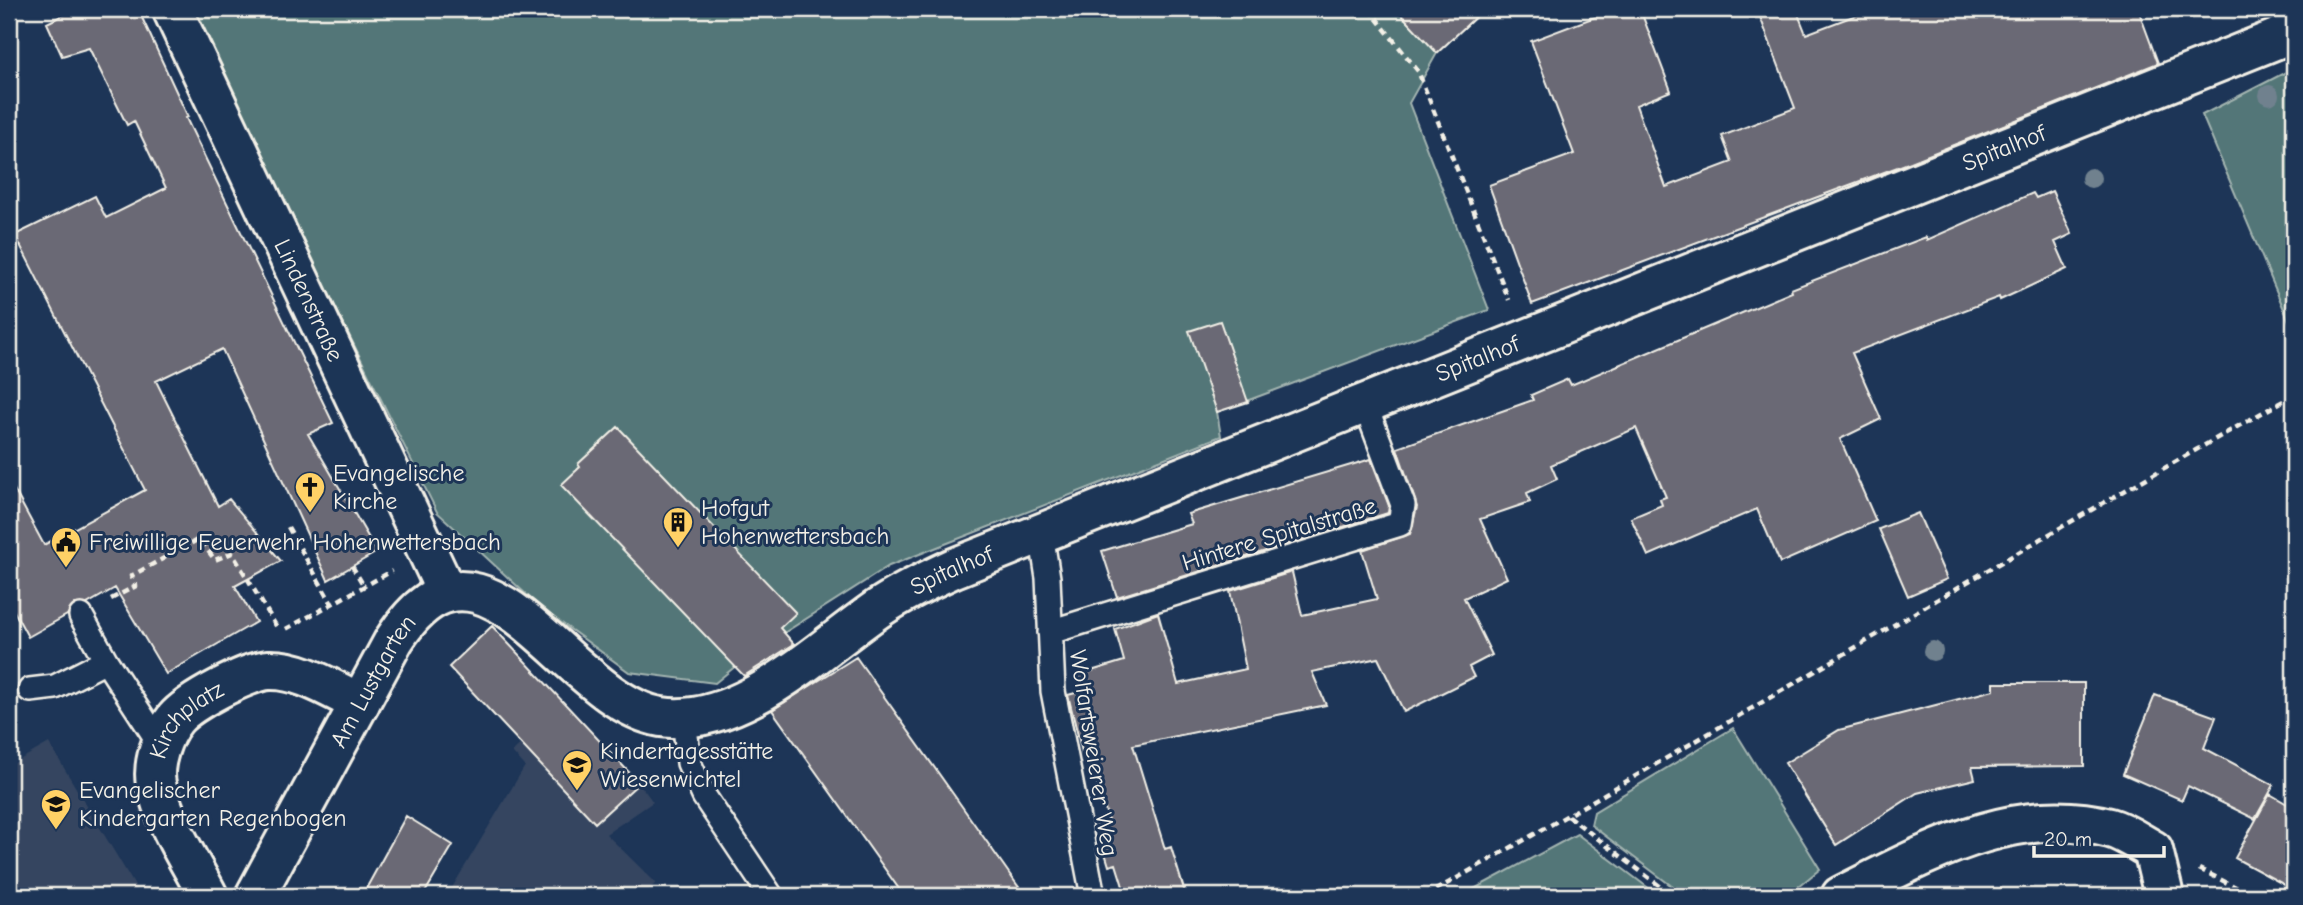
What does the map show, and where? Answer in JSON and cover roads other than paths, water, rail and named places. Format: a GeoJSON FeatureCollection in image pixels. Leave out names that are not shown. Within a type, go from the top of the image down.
{"type":"FeatureCollection","features":[{"type":"Feature","properties":{"kind":"street","name":"Lindenstraße"},"geometry":{"type":"LineString","coordinates":[[172,9],[446,591]]}},
{"type":"Feature","properties":{"kind":"street","name":"Spitalhof"},"geometry":{"type":"LineString","coordinates":[[446,591],[472,591],[502,602],[617,700],[660,716],[684,719],[707,716],[735,705],[789,673],[905,591],[1041,533],[2294,32]]}},
{"type":"Feature","properties":{"kind":"street","name":"Am Lustgarten"},"geometry":{"type":"LineString","coordinates":[[255,896],[407,620],[421,605],[446,591]]}},
{"type":"Feature","properties":{"kind":"street","name":"Kirchplatz"},"geometry":{"type":"LineString","coordinates":[[208,896],[164,809],[156,783],[156,759],[176,718],[234,679],[269,670],[302,676],[360,703]]}},
{"type":"Feature","properties":{"kind":"street"},"geometry":{"type":"LineString","coordinates":[[1841,896],[1946,844],[2007,824],[2059,821],[2112,828],[2153,850],[2164,896]]}},
{"type":"Feature","properties":{"kind":"lane","name":"Hintere Spitalstraße"},"geometry":{"type":"LineString","coordinates":[[1050,632],[1400,524],[1403,505],[1365,404]]}},
{"type":"Feature","properties":{"kind":"lane","name":"Wolfartsweierer Weg"},"geometry":{"type":"LineString","coordinates":[[1041,533],[1048,578],[1053,691],[1093,896]]}},
{"type":"Feature","properties":{"kind":"lane"},"geometry":{"type":"LineString","coordinates":[[81,616],[106,662],[162,747]]}},
{"type":"Feature","properties":{"kind":"lane"},"geometry":{"type":"LineString","coordinates":[[30,690],[55,687],[106,662]]}},
{"type":"Feature","properties":{"kind":"lane"},"geometry":{"type":"LineString","coordinates":[[684,719],[689,763],[704,796],[771,896]]}},
{"type":"Feature","properties":{"kind":"place","name":"Evangelische Kirche"},"geometry":{"type":"Point","coordinates":[310,514]}},
{"type":"Feature","properties":{"kind":"place","name":"Hofgut Hohenwettersbach"},"geometry":{"type":"Point","coordinates":[678,549]}},
{"type":"Feature","properties":{"kind":"place","name":"Freiwillige Feuerwehr Hohenwettersbach"},"geometry":{"type":"Point","coordinates":[66,569]}},
{"type":"Feature","properties":{"kind":"place","name":"Kindertagesstätte Wiesenwichtel"},"geometry":{"type":"Point","coordinates":[577,792]}},
{"type":"Feature","properties":{"kind":"place","name":"Evangelischer Kindergarten Regenbogen"},"geometry":{"type":"Point","coordinates":[56,831]}}]}
